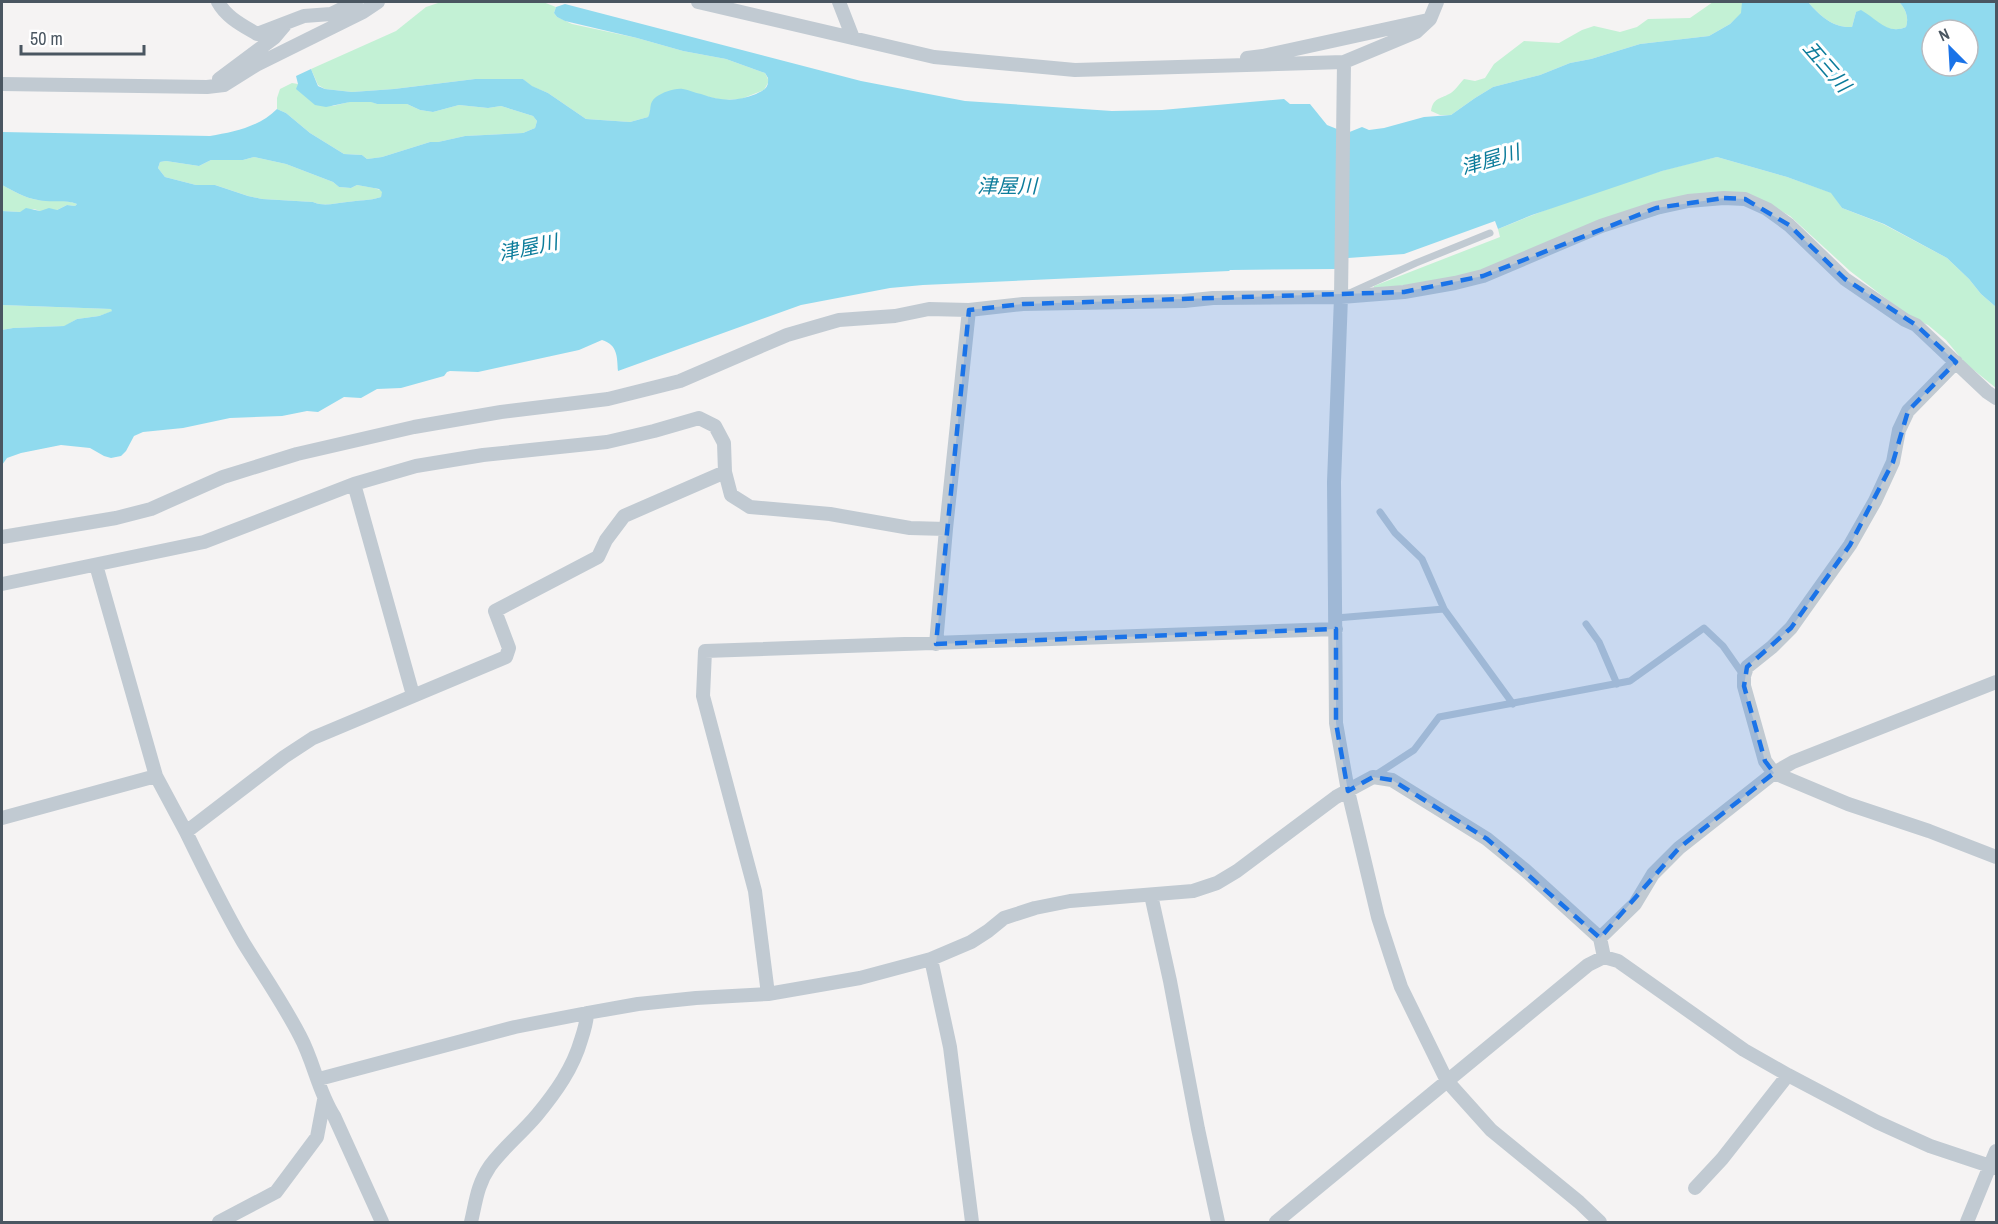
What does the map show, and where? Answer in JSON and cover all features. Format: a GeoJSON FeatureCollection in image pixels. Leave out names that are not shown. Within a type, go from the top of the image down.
{"type":"FeatureCollection","features":[{"type":"Feature","properties":{"kind":"street"},"geometry":{"type":"LineString","coordinates":[[218,2],[222,9],[239,23],[257,34],[304,16],[331,14],[356,2]]}},
{"type":"Feature","properties":{"kind":"street"},"geometry":{"type":"LineString","coordinates":[[304,16],[308,2]]}},
{"type":"Feature","properties":{"kind":"street"},"geometry":{"type":"LineString","coordinates":[[2,84],[224,86],[256,65],[363,12],[378,2]]}},
{"type":"Feature","properties":{"kind":"street"},"geometry":{"type":"LineString","coordinates":[[698,2],[934,57],[1075,70],[1344,62],[1416,32],[1430,19],[1437,2]]}},
{"type":"Feature","properties":{"kind":"street"},"geometry":{"type":"LineString","coordinates":[[839,2],[853,38]]}},
{"type":"Feature","properties":{"kind":"street"},"geometry":{"type":"LineString","coordinates":[[1154,68],[1263,56],[1430,19]]}},
{"type":"Feature","properties":{"kind":"street"},"geometry":{"type":"LineString","coordinates":[[207,87],[274,38],[285,24]]}},
{"type":"Feature","properties":{"kind":"street"},"geometry":{"type":"LineString","coordinates":[[1344,62],[1341,297],[1334,482],[1336,723],[1348,791],[1378,917],[1401,987],[1447,1081],[1491,1130],[1600,1222]]}},
{"type":"Feature","properties":{"kind":"street"},"geometry":{"type":"LineString","coordinates":[[2,537],[116,518],[151,509],[223,477],[297,454],[404,429],[501,412],[608,399],[680,381],[788,335],[839,320],[895,316],[929,309],[969,310],[1023,304],[1184,301],[1213,298],[1341,297],[1404,292],[1483,276],[1601,226],[1656,208],[1688,201],[1724,198],[1745,199],[1767,209],[1789,225],[1845,279],[1916,325],[1996,398]]}},
{"type":"Feature","properties":{"kind":"street"},"geometry":{"type":"LineString","coordinates":[[936,644],[969,310]]}},
{"type":"Feature","properties":{"kind":"street"},"geometry":{"type":"LineString","coordinates":[[1956,362],[1908,411],[1899,430],[1893,462],[1875,501],[1850,545],[1791,628],[1747,667],[1744,686],[1765,761],[1774,773],[1848,804],[1929,831],[1996,857]]}},
{"type":"Feature","properties":{"kind":"street"},"geometry":{"type":"LineString","coordinates":[[2,584],[204,542],[354,484],[416,466],[483,455],[607,442],[699,418],[715,426],[724,443],[726,472],[731,495],[750,507],[830,514],[910,528],[946,529]]}},
{"type":"Feature","properties":{"kind":"street"},"geometry":{"type":"LineString","coordinates":[[186,832],[284,757],[313,738],[506,657],[509,648],[495,611],[598,557],[606,540],[624,516],[726,472]]}},
{"type":"Feature","properties":{"kind":"street"},"geometry":{"type":"LineString","coordinates":[[354,484],[413,695]]}},
{"type":"Feature","properties":{"kind":"street"},"geometry":{"type":"LineString","coordinates":[[96,565],[156,776],[243,942],[296,1029],[319,1079],[324,1100],[334,1116],[382,1222]]}},
{"type":"Feature","properties":{"kind":"street"},"geometry":{"type":"LineString","coordinates":[[768,994],[755,891],[703,696],[705,651],[936,644],[1336,623]]}},
{"type":"Feature","properties":{"kind":"street"},"geometry":{"type":"LineString","coordinates":[[1600,938],[1635,904],[1653,874],[1679,848],[1774,773],[1793,762],[1996,681]]}},
{"type":"Feature","properties":{"kind":"street"},"geometry":{"type":"LineString","coordinates":[[2,818],[156,776]]}},
{"type":"Feature","properties":{"kind":"street"},"geometry":{"type":"LineString","coordinates":[[319,1079],[515,1028],[587,1013],[638,1004],[768,994],[860,978],[931,959],[971,942],[1004,918],[1035,908],[1070,901],[1193,891],[1217,883],[1336,797],[1373,777],[1392,780],[1487,839],[1600,938],[1604,957]]}},
{"type":"Feature","properties":{"kind":"street"},"geometry":{"type":"LineString","coordinates":[[1151,895],[1218,1222]]}},
{"type":"Feature","properties":{"kind":"street"},"geometry":{"type":"LineString","coordinates":[[1276,1222],[1588,965],[1604,957],[1618,960],[1744,1050],[1788,1075],[1877,1122],[1930,1146],[1993,1167]]}},
{"type":"Feature","properties":{"kind":"street"},"geometry":{"type":"LineString","coordinates":[[931,959],[950,1047],[972,1222]]}},
{"type":"Feature","properties":{"kind":"street"},"geometry":{"type":"LineString","coordinates":[[471,1222],[477,1189],[489,1167],[537,1115],[564,1080],[576,1059],[587,1013]]}},
{"type":"Feature","properties":{"kind":"street"},"geometry":{"type":"LineString","coordinates":[[1695,1188],[1722,1159],[1788,1075]]}},
{"type":"Feature","properties":{"kind":"street"},"geometry":{"type":"LineString","coordinates":[[219,1222],[276,1192],[317,1137],[324,1100]]}},
{"type":"Feature","properties":{"kind":"street"},"geometry":{"type":"LineString","coordinates":[[1967,1222],[1993,1167],[1996,1151]]}},
{"type":"Feature","properties":{"kind":"lane"},"geometry":{"type":"LineString","coordinates":[[1341,297],[1490,233]]}},
{"type":"Feature","properties":{"kind":"lane"},"geometry":{"type":"LineString","coordinates":[[1380,512],[1395,533],[1422,559],[1444,609],[1513,704]]}},
{"type":"Feature","properties":{"kind":"lane"},"geometry":{"type":"LineString","coordinates":[[1336,623],[1444,609]]}},
{"type":"Feature","properties":{"kind":"lane"},"geometry":{"type":"LineString","coordinates":[[1586,624],[1599,642],[1617,684]]}},
{"type":"Feature","properties":{"kind":"lane"},"geometry":{"type":"LineString","coordinates":[[1373,777],[1414,750],[1439,717],[1630,681],[1704,628],[1723,646],[1744,676]]}},
{"type":"Feature","properties":{"kind":"highlighted area"},"geometry":{"type":"Polygon","coordinates":[[[1724,198],[1745,199],[1789,225],[1845,279],[1916,325],[1956,362],[1908,411],[1893,462],[1850,545],[1791,628],[1747,667],[1744,686],[1765,761],[1774,773],[1679,848],[1600,938],[1487,839],[1392,780],[1373,777],[1348,791],[1336,723],[1336,629],[936,644],[969,310],[1023,304],[1404,292],[1483,276],[1656,208],[1724,198]]]}},
{"type":"Feature","properties":{"kind":"green space"},"geometry":{"type":"Polygon","coordinates":[[[441,2],[543,2],[556,7],[554,13],[557,17],[572,24],[726,59],[765,73],[769,81],[764,90],[741,99],[722,100],[705,96],[650,109],[648,117],[630,122],[586,119],[523,79],[475,79],[352,92],[325,89],[318,85],[311,69],[396,31],[426,7],[441,2]]]}},
{"type":"Feature","properties":{"kind":"green space"},"geometry":{"type":"Polygon","coordinates":[[[1713,2],[1742,2],[1742,13],[1730,24],[1709,36],[1640,44],[1493,87],[1451,115],[1440,115],[1431,111],[1435,101],[1455,90],[1464,79],[1475,81],[1485,78],[1494,64],[1524,41],[1559,43],[1594,26],[1620,32],[1637,27],[1648,19],[1690,18],[1713,2]]]}},
{"type":"Feature","properties":{"kind":"green space"},"geometry":{"type":"Polygon","coordinates":[[[1808,2],[1899,2],[1906,14],[1907,24],[1906,27],[1899,29],[1886,28],[1856,12],[1852,27],[1845,27],[1822,16],[1808,2]]]}},
{"type":"Feature","properties":{"kind":"green space"},"geometry":{"type":"Polygon","coordinates":[[[292,83],[298,84],[333,106],[349,102],[407,104],[420,110],[433,112],[459,105],[488,108],[501,106],[533,116],[537,121],[535,128],[523,133],[465,136],[430,142],[382,157],[367,159],[362,155],[344,154],[277,109],[280,89],[292,83]]]}},
{"type":"Feature","properties":{"kind":"green space"},"geometry":{"type":"Polygon","coordinates":[[[254,157],[286,164],[333,182],[339,187],[351,188],[357,185],[383,191],[381,197],[377,198],[330,204],[262,199],[215,185],[196,185],[165,177],[158,168],[160,162],[166,161],[199,166],[211,160],[243,160],[254,157]]]}},
{"type":"Feature","properties":{"kind":"green space"},"geometry":{"type":"Polygon","coordinates":[[[1717,157],[1787,177],[1832,193],[1842,208],[1883,224],[1947,258],[1996,307],[1996,388],[1965,363],[1946,340],[1928,325],[1910,317],[1850,271],[1790,216],[1756,197],[1727,193],[1458,277],[1373,290],[1374,286],[1500,237],[1498,229],[1551,208],[1634,179],[1717,157]]]}},
{"type":"Feature","properties":{"kind":"green space"},"geometry":{"type":"Polygon","coordinates":[[[2,185],[33,199],[77,204],[67,205],[57,210],[2,211],[2,185]]]}},
{"type":"Feature","properties":{"kind":"green space"},"geometry":{"type":"Polygon","coordinates":[[[2,305],[111,309],[113,311],[99,316],[77,319],[65,326],[2,330],[2,305]]]}},
{"type":"Feature","properties":{"kind":"water"},"geometry":{"type":"Polygon","coordinates":[[[1742,2],[1808,2],[1822,16],[1845,27],[1852,27],[1856,12],[1861,10],[1888,28],[1899,29],[1906,27],[1907,17],[1899,2],[1996,2],[1996,307],[1947,258],[1884,224],[1842,208],[1831,193],[1787,177],[1717,157],[1662,171],[1532,215],[1498,229],[1495,221],[1404,254],[1348,258],[1335,269],[1230,270],[890,288],[801,305],[618,371],[614,348],[602,340],[579,350],[478,372],[450,371],[444,376],[401,388],[377,389],[361,398],[344,397],[318,412],[230,418],[183,428],[143,432],[134,436],[121,456],[111,458],[90,448],[61,445],[21,453],[7,458],[2,465],[2,330],[64,326],[77,319],[99,316],[112,311],[111,309],[2,305],[2,211],[20,212],[26,208],[40,211],[49,208],[57,210],[67,205],[77,204],[33,199],[2,185],[2,132],[210,136],[254,124],[277,109],[344,154],[362,155],[367,159],[382,157],[430,142],[465,136],[523,133],[535,128],[537,121],[533,116],[501,106],[488,108],[459,105],[433,112],[420,110],[407,104],[350,102],[326,107],[315,105],[296,89],[298,84],[296,76],[311,69],[318,86],[352,92],[475,79],[523,79],[586,119],[630,122],[648,117],[654,99],[673,90],[683,89],[728,100],[749,97],[764,90],[768,84],[765,73],[726,59],[683,51],[565,21],[554,13],[556,7],[565,4],[861,81],[965,101],[1112,111],[1162,110],[1284,99],[1290,104],[1310,104],[1327,125],[1347,133],[1362,127],[1369,130],[1384,128],[1424,117],[1451,115],[1493,87],[1640,44],[1709,36],[1730,24],[1741,13],[1742,2]],[[254,157],[243,160],[211,160],[199,166],[166,161],[160,162],[158,168],[165,177],[196,185],[215,185],[262,199],[326,204],[381,197],[382,192],[379,189],[357,185],[351,188],[339,187],[333,182],[286,164],[254,157]]]}},
{"type":"Feature","properties":{"kind":"water label","name":"五三川"},"geometry":{"type":"Point","coordinates":[1827,66]}},
{"type":"Feature","properties":{"kind":"water label","name":"津屋川"},"geometry":{"type":"Point","coordinates":[1490,159]}},
{"type":"Feature","properties":{"kind":"water label","name":"津屋川"},"geometry":{"type":"Point","coordinates":[1007,185]}},
{"type":"Feature","properties":{"kind":"water label","name":"津屋川"},"geometry":{"type":"Point","coordinates":[528,247]}}]}
